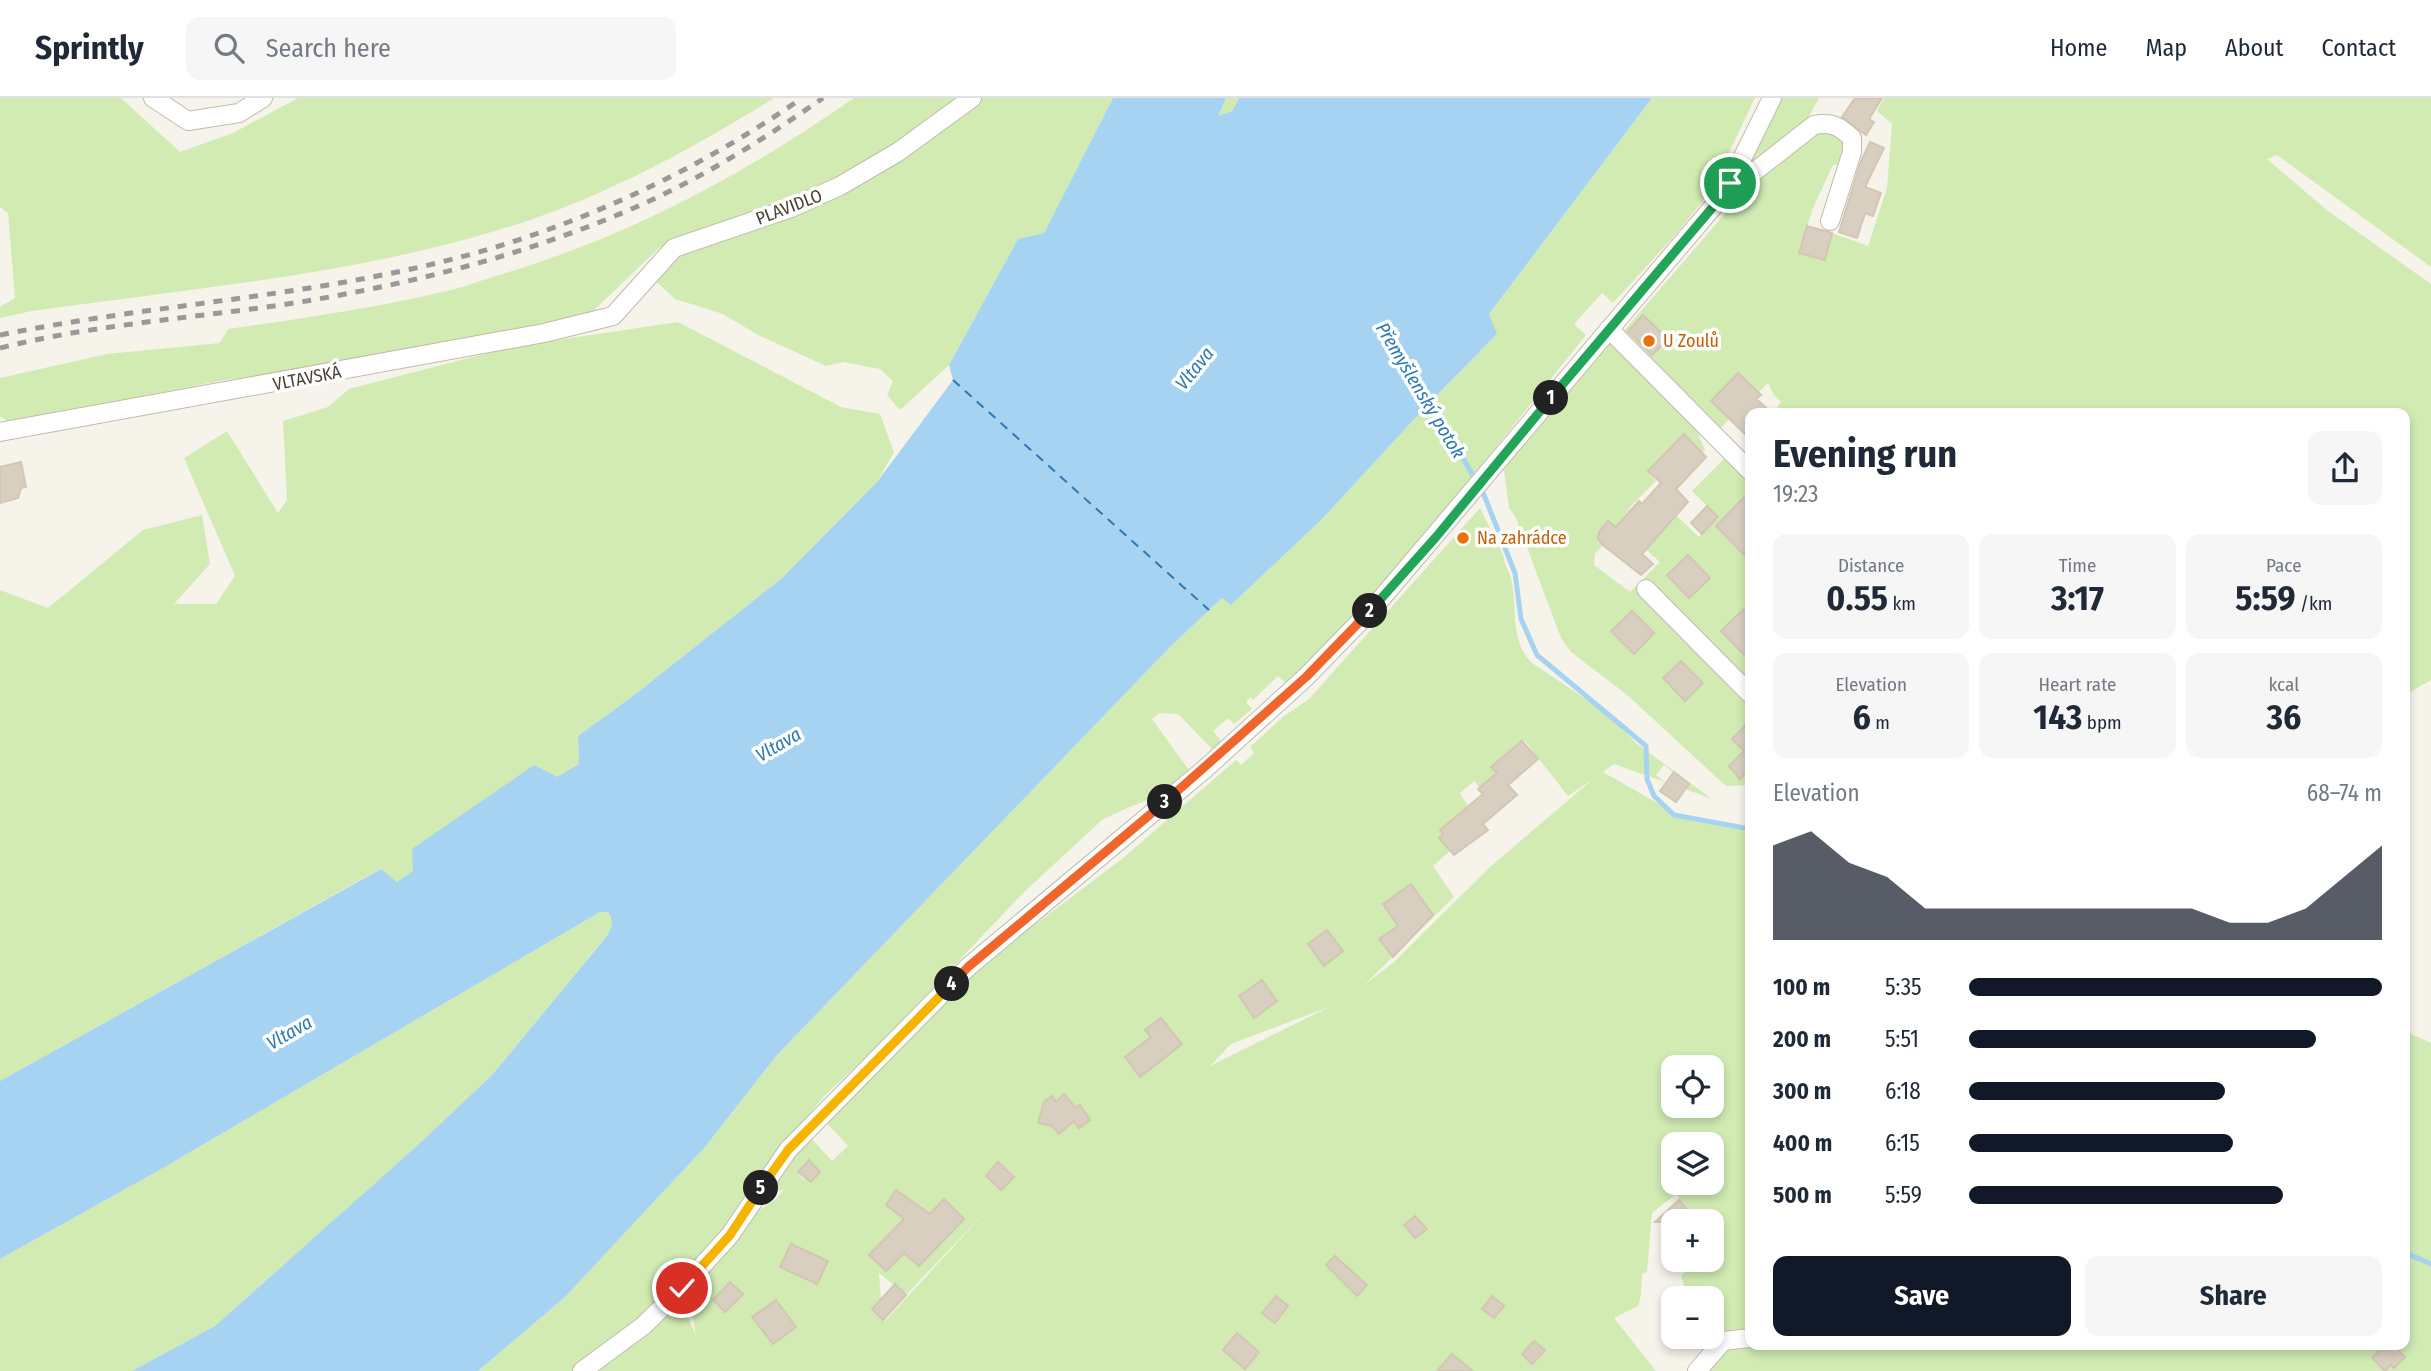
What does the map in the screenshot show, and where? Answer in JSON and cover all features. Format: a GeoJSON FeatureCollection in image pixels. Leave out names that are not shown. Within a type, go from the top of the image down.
{"type":"FeatureCollection","features":[{"type":"Feature","properties":{"kind":"street"},"geometry":{"type":"LineString","coordinates":[[153,98],[188,121],[239,113],[263,98]]}},
{"type":"Feature","properties":{"kind":"street","name":"PLAVIDLO"},"geometry":{"type":"LineString","coordinates":[[613,317],[674,248],[791,208],[840,186],[898,152],[972,98]]}},
{"type":"Feature","properties":{"kind":"street"},"geometry":{"type":"LineString","coordinates":[[582,1371],[643,1326],[682,1288],[730,1235],[788,1150],[968,967],[1206,768],[1306,677],[1375,606],[1729,185],[1772,98]]}},
{"type":"Feature","properties":{"kind":"street"},"geometry":{"type":"LineString","coordinates":[[1729,185],[1754,172],[1815,125],[1826,123],[1838,126],[1852,138],[1852,152],[1830,221]]}},
{"type":"Feature","properties":{"kind":"street","name":"VLTAVSKÁ"},"geometry":{"type":"LineString","coordinates":[[0,432],[544,333],[613,317]]}},
{"type":"Feature","properties":{"kind":"street"},"geometry":{"type":"LineString","coordinates":[[1609,329],[1745,466]]}},
{"type":"Feature","properties":{"kind":"street"},"geometry":{"type":"LineString","coordinates":[[1646,589],[1745,689]]}},
{"type":"Feature","properties":{"kind":"street"},"geometry":{"type":"LineString","coordinates":[[1697,1371],[1723,1341],[1745,1339]]}},
{"type":"Feature","properties":{"kind":"green space"},"geometry":{"type":"Polygon","coordinates":[[[0,98],[121,98],[180,152],[233,133],[298,98],[774,98],[716,133],[596,194],[533,219],[472,238],[285,277],[32,311],[0,318],[0,307],[15,298],[8,213],[0,207],[0,98]]]}},
{"type":"Feature","properties":{"kind":"green space"},"geometry":{"type":"Polygon","coordinates":[[[854,98],[964,98],[934,121],[813,193],[660,247],[589,315],[359,364],[224,380],[11,423],[0,416],[0,378],[107,354],[220,343],[228,329],[412,299],[547,260],[639,223],[684,201],[770,153],[854,98]]]}},
{"type":"Feature","properties":{"kind":"green space"},"geometry":{"type":"Polygon","coordinates":[[[982,98],[1113,98],[1044,233],[1018,239],[949,365],[900,410],[887,395],[893,381],[880,369],[843,362],[826,366],[758,335],[723,314],[675,299],[653,279],[679,252],[934,136],[982,98]]]}},
{"type":"Feature","properties":{"kind":"green space"},"geometry":{"type":"Polygon","coordinates":[[[1226,98],[1239,98],[1232,111],[1217,117],[1226,98]]]}},
{"type":"Feature","properties":{"kind":"green space"},"geometry":{"type":"Polygon","coordinates":[[[1652,98],[1755,98],[1710,192],[1677,233],[1613,303],[1602,293],[1574,324],[1586,335],[1374,599],[1288,685],[1278,676],[1253,700],[1250,697],[1246,702],[1252,709],[1234,724],[1228,718],[1213,731],[1222,742],[1212,749],[1178,714],[1159,713],[1152,719],[1191,773],[1168,792],[1102,820],[1024,892],[879,1045],[826,1094],[758,1175],[719,1234],[676,1287],[696,1336],[689,1295],[739,1237],[756,1212],[775,1200],[784,1189],[765,1196],[783,1169],[810,1137],[832,1161],[848,1146],[825,1121],[985,962],[1122,859],[1236,760],[1241,765],[1254,753],[1250,747],[1284,716],[1309,699],[1480,508],[1504,557],[1513,589],[1517,634],[1532,663],[1602,710],[1636,743],[1712,799],[1685,789],[1688,783],[1664,765],[1656,775],[1665,782],[1614,764],[1603,772],[1687,820],[1745,830],[1745,1329],[1724,1330],[1724,1286],[1684,1286],[1681,1276],[1685,1272],[1724,1272],[1724,1209],[1688,1209],[1677,1195],[1724,1195],[1724,1132],[1661,1132],[1661,1195],[1675,1195],[1652,1213],[1647,1272],[1642,1274],[1638,1306],[1614,1318],[1656,1371],[478,1371],[564,1298],[705,1147],[777,1055],[1171,646],[1223,597],[1232,604],[1322,519],[1496,335],[1489,314],[1652,98]],[[1525,741],[1494,766],[1498,773],[1480,788],[1474,781],[1460,793],[1468,806],[1439,830],[1442,834],[1439,838],[1450,851],[1433,866],[1454,897],[1364,985],[1393,963],[1490,867],[1593,779],[1568,796],[1525,741]],[[1330,1007],[1231,1044],[1210,1066],[1330,1007]],[[809,1161],[797,1173],[804,1180],[807,1178],[811,1181],[820,1172],[809,1161]],[[992,1205],[906,1295],[879,1273],[881,1301],[871,1309],[885,1321],[992,1205]]]}},
{"type":"Feature","properties":{"kind":"green space"},"geometry":{"type":"Polygon","coordinates":[[[1781,98],[1819,98],[1805,124],[1752,167],[1747,164],[1781,98]]]}},
{"type":"Feature","properties":{"kind":"green space"},"geometry":{"type":"Polygon","coordinates":[[[1884,98],[2431,98],[2431,267],[2277,155],[2267,159],[2328,211],[2431,284],[2431,680],[2410,692],[2410,408],[1777,408],[1781,402],[1768,383],[1758,393],[1737,373],[1711,401],[1729,419],[1719,430],[1623,332],[1753,181],[1815,132],[1826,130],[1842,139],[1844,164],[1833,165],[1812,210],[1800,253],[1825,260],[1832,233],[1868,246],[1887,188],[1892,124],[1877,111],[1884,98]]]}},
{"type":"Feature","properties":{"kind":"green space"},"geometry":{"type":"Polygon","coordinates":[[[678,322],[841,407],[880,414],[894,452],[877,482],[782,578],[578,736],[579,764],[397,882],[380,869],[0,1081],[0,590],[48,608],[143,530],[202,515],[210,564],[174,604],[216,604],[235,576],[184,458],[227,431],[278,513],[287,500],[283,421],[328,407],[349,389],[511,347],[678,322]]]}},
{"type":"Feature","properties":{"kind":"green space"},"geometry":{"type":"Polygon","coordinates":[[[1608,342],[1614,344],[1694,425],[1705,450],[1702,453],[1684,435],[1647,471],[1656,481],[1631,506],[1618,527],[1595,554],[1594,565],[1630,592],[1660,562],[1625,531],[1627,527],[1649,546],[1677,516],[1699,537],[1719,518],[1692,491],[1726,457],[1745,476],[1745,785],[1726,786],[1626,694],[1571,652],[1561,638],[1516,518],[1509,508],[1504,470],[1543,418],[1608,342]]]}},
{"type":"Feature","properties":{"kind":"green space"},"geometry":{"type":"Polygon","coordinates":[[[600,912],[608,912],[612,929],[492,1075],[215,1326],[132,1371],[0,1371],[0,1259],[163,1168],[600,912]]]}},
{"type":"Feature","properties":{"kind":"green space"},"geometry":{"type":"Polygon","coordinates":[[[2410,1033],[2431,1043],[2431,1371],[1703,1371],[1725,1348],[1745,1345],[1745,1350],[2410,1350],[2410,1033]]]}},
{"type":"Feature","properties":{"kind":"water","name":"Vltava"},"geometry":{"type":"Polygon","coordinates":[[[1113,98],[1226,98],[1218,116],[1232,111],[1239,98],[1652,98],[1489,314],[1497,334],[1322,519],[1231,605],[1222,598],[1171,646],[777,1055],[705,1147],[564,1298],[478,1371],[132,1371],[215,1326],[492,1075],[608,934],[612,922],[608,912],[600,912],[163,1168],[0,1259],[0,1081],[381,869],[397,882],[413,871],[412,849],[534,765],[557,777],[579,764],[578,736],[782,578],[877,482],[953,380],[949,365],[1018,239],[1044,233],[1113,98]]]}},
{"type":"Feature","properties":{"kind":"building"},"geometry":{"type":"Polygon","coordinates":[[[1855,98],[1882,98],[1869,119],[1874,122],[1866,135],[1842,117],[1855,98]]]}},
{"type":"Feature","properties":{"kind":"building"},"geometry":{"type":"Polygon","coordinates":[[[1870,142],[1884,148],[1865,187],[1881,193],[1873,216],[1865,213],[1857,238],[1839,232],[1861,161],[1870,142]]]}},
{"type":"Feature","properties":{"kind":"building"},"geometry":{"type":"Polygon","coordinates":[[[1807,226],[1832,233],[1825,260],[1799,253],[1807,226]]]}},
{"type":"Feature","properties":{"kind":"building"},"geometry":{"type":"Polygon","coordinates":[[[1643,315],[1668,339],[1652,355],[1628,331],[1643,315]]]}},
{"type":"Feature","properties":{"kind":"building"},"geometry":{"type":"Polygon","coordinates":[[[1738,373],[1761,395],[1756,399],[1766,408],[1745,408],[1745,434],[1711,401],[1738,373]]]}},
{"type":"Feature","properties":{"kind":"building"},"geometry":{"type":"Polygon","coordinates":[[[1684,434],[1706,457],[1676,489],[1688,502],[1642,554],[1653,564],[1641,575],[1603,545],[1598,539],[1599,532],[1608,521],[1616,527],[1639,501],[1642,504],[1661,483],[1648,471],[1684,434]]]}},
{"type":"Feature","properties":{"kind":"building"},"geometry":{"type":"Polygon","coordinates":[[[21,462],[26,487],[21,488],[18,498],[0,503],[0,467],[21,462]]]}},
{"type":"Feature","properties":{"kind":"building"},"geometry":{"type":"Polygon","coordinates":[[[1745,496],[1745,556],[1716,526],[1745,496]]]}},
{"type":"Feature","properties":{"kind":"building"},"geometry":{"type":"Polygon","coordinates":[[[1707,506],[1718,517],[1702,534],[1691,523],[1707,506]]]}},
{"type":"Feature","properties":{"kind":"building"},"geometry":{"type":"Polygon","coordinates":[[[1688,555],[1710,578],[1689,598],[1667,575],[1688,555]]]}},
{"type":"Feature","properties":{"kind":"building"},"geometry":{"type":"Polygon","coordinates":[[[1745,608],[1745,656],[1721,631],[1745,608]]]}},
{"type":"Feature","properties":{"kind":"building"},"geometry":{"type":"Polygon","coordinates":[[[1632,611],[1654,633],[1634,654],[1611,631],[1632,611]]]}},
{"type":"Feature","properties":{"kind":"building"},"geometry":{"type":"Polygon","coordinates":[[[1681,661],[1703,683],[1685,701],[1663,678],[1681,661]]]}},
{"type":"Feature","properties":{"kind":"building"},"geometry":{"type":"Polygon","coordinates":[[[1745,726],[1745,774],[1740,779],[1729,766],[1744,751],[1732,739],[1745,726]]]}},
{"type":"Feature","properties":{"kind":"building"},"geometry":{"type":"Polygon","coordinates":[[[1522,741],[1538,759],[1508,785],[1517,795],[1483,824],[1488,830],[1454,855],[1439,838],[1443,834],[1440,830],[1483,794],[1478,789],[1497,773],[1491,767],[1522,741]]]}},
{"type":"Feature","properties":{"kind":"building"},"geometry":{"type":"Polygon","coordinates":[[[1674,772],[1689,784],[1676,802],[1660,791],[1674,772]]]}},
{"type":"Feature","properties":{"kind":"building"},"geometry":{"type":"Polygon","coordinates":[[[1411,884],[1433,915],[1393,957],[1379,939],[1398,926],[1383,904],[1411,884]]]}},
{"type":"Feature","properties":{"kind":"building"},"geometry":{"type":"Polygon","coordinates":[[[1327,930],[1343,951],[1324,966],[1308,944],[1327,930]]]}},
{"type":"Feature","properties":{"kind":"building"},"geometry":{"type":"Polygon","coordinates":[[[1262,980],[1277,1001],[1254,1018],[1239,996],[1262,980]]]}},
{"type":"Feature","properties":{"kind":"building"},"geometry":{"type":"Polygon","coordinates":[[[1161,1018],[1182,1044],[1140,1077],[1125,1057],[1151,1037],[1145,1030],[1161,1018]]]}},
{"type":"Feature","properties":{"kind":"building"},"geometry":{"type":"Polygon","coordinates":[[[1064,1094],[1076,1108],[1080,1105],[1090,1120],[1079,1128],[1074,1121],[1059,1134],[1052,1126],[1038,1123],[1044,1102],[1052,1096],[1056,1102],[1064,1094]]]}},
{"type":"Feature","properties":{"kind":"building"},"geometry":{"type":"Polygon","coordinates":[[[809,1160],[820,1172],[811,1182],[798,1172],[809,1160]]]}},
{"type":"Feature","properties":{"kind":"building"},"geometry":{"type":"Polygon","coordinates":[[[998,1162],[1014,1177],[1001,1190],[986,1176],[998,1162]]]}},
{"type":"Feature","properties":{"kind":"building"},"geometry":{"type":"Polygon","coordinates":[[[896,1190],[930,1214],[944,1199],[964,1219],[919,1266],[904,1253],[886,1271],[869,1255],[904,1219],[886,1205],[896,1190]]]}},
{"type":"Feature","properties":{"kind":"building"},"geometry":{"type":"Polygon","coordinates":[[[1679,1200],[1687,1209],[1669,1209],[1679,1200]]]}},
{"type":"Feature","properties":{"kind":"building"},"geometry":{"type":"Polygon","coordinates":[[[1415,1216],[1427,1229],[1415,1238],[1404,1225],[1415,1216]]]}},
{"type":"Feature","properties":{"kind":"building"},"geometry":{"type":"Polygon","coordinates":[[[791,1244],[828,1261],[817,1284],[780,1267],[791,1244]]]}},
{"type":"Feature","properties":{"kind":"building"},"geometry":{"type":"Polygon","coordinates":[[[1335,1256],[1367,1285],[1357,1296],[1326,1265],[1335,1256]]]}},
{"type":"Feature","properties":{"kind":"building"},"geometry":{"type":"Polygon","coordinates":[[[730,1282],[743,1294],[725,1312],[713,1300],[730,1282]]]}},
{"type":"Feature","properties":{"kind":"building"},"geometry":{"type":"Polygon","coordinates":[[[895,1284],[906,1295],[883,1320],[872,1309],[895,1284]]]}},
{"type":"Feature","properties":{"kind":"building"},"geometry":{"type":"Polygon","coordinates":[[[1276,1296],[1288,1306],[1275,1323],[1262,1313],[1276,1296]]]}},
{"type":"Feature","properties":{"kind":"building"},"geometry":{"type":"Polygon","coordinates":[[[1492,1296],[1504,1306],[1494,1318],[1482,1309],[1492,1296]]]}},
{"type":"Feature","properties":{"kind":"building"},"geometry":{"type":"Polygon","coordinates":[[[776,1300],[796,1327],[773,1344],[752,1317],[776,1300]]]}},
{"type":"Feature","properties":{"kind":"building"},"geometry":{"type":"Polygon","coordinates":[[[1237,1333],[1259,1352],[1245,1369],[1223,1350],[1237,1333]]]}},
{"type":"Feature","properties":{"kind":"building"},"geometry":{"type":"Polygon","coordinates":[[[1534,1341],[1545,1350],[1532,1364],[1522,1354],[1534,1341]]]}},
{"type":"Feature","properties":{"kind":"building"},"geometry":{"type":"Polygon","coordinates":[[[2376,1350],[2398,1350],[2405,1357],[2394,1368],[2391,1365],[2385,1371],[2372,1358],[2378,1352],[2376,1350]]]}},
{"type":"Feature","properties":{"kind":"building"},"geometry":{"type":"Polygon","coordinates":[[[1452,1354],[1473,1371],[1437,1371],[1452,1354]]]}},
{"type":"Feature","properties":{"kind":"waterway","name":"Přemyšlenský potok"},"geometry":{"type":"LineString","coordinates":[[1428,397],[1484,495],[1515,573],[1521,619],[1537,655],[1646,746],[1647,779],[1654,796],[1674,815],[1745,828]]}},
{"type":"Feature","properties":{"kind":"waterway","name":"Přemyšlenský potok"},"geometry":{"type":"LineString","coordinates":[[2410,1255],[2431,1264]]}},
{"type":"Feature","properties":{"kind":"ferry route"},"geometry":{"type":"LineString","coordinates":[[953,380],[1209,610]]}},
{"type":"Feature","properties":{"kind":"railway"},"geometry":{"type":"LineString","coordinates":[[0,335],[108,316],[379,276],[482,251],[530,236],[625,198],[716,152],[802,98]]}},
{"type":"Feature","properties":{"kind":"railway"},"geometry":{"type":"LineString","coordinates":[[0,348],[109,327],[339,295],[428,276],[517,252],[603,221],[668,192],[736,155],[823,98]]}},
{"type":"Feature","properties":{"kind":"place","name":"U Zoulů"},"geometry":{"type":"Point","coordinates":[1649,341]}},
{"type":"Feature","properties":{"kind":"place","name":"Na zahrádce"},"geometry":{"type":"Point","coordinates":[1463,538]}},
{"type":"Feature","properties":{"kind":"route"},"geometry":{"type":"LineString","coordinates":[[682,1288],[730,1235],[788,1150],[968,967],[1206,768],[1306,677],[1375,606],[1436,537],[1712,208],[1730,183]]}}]}
